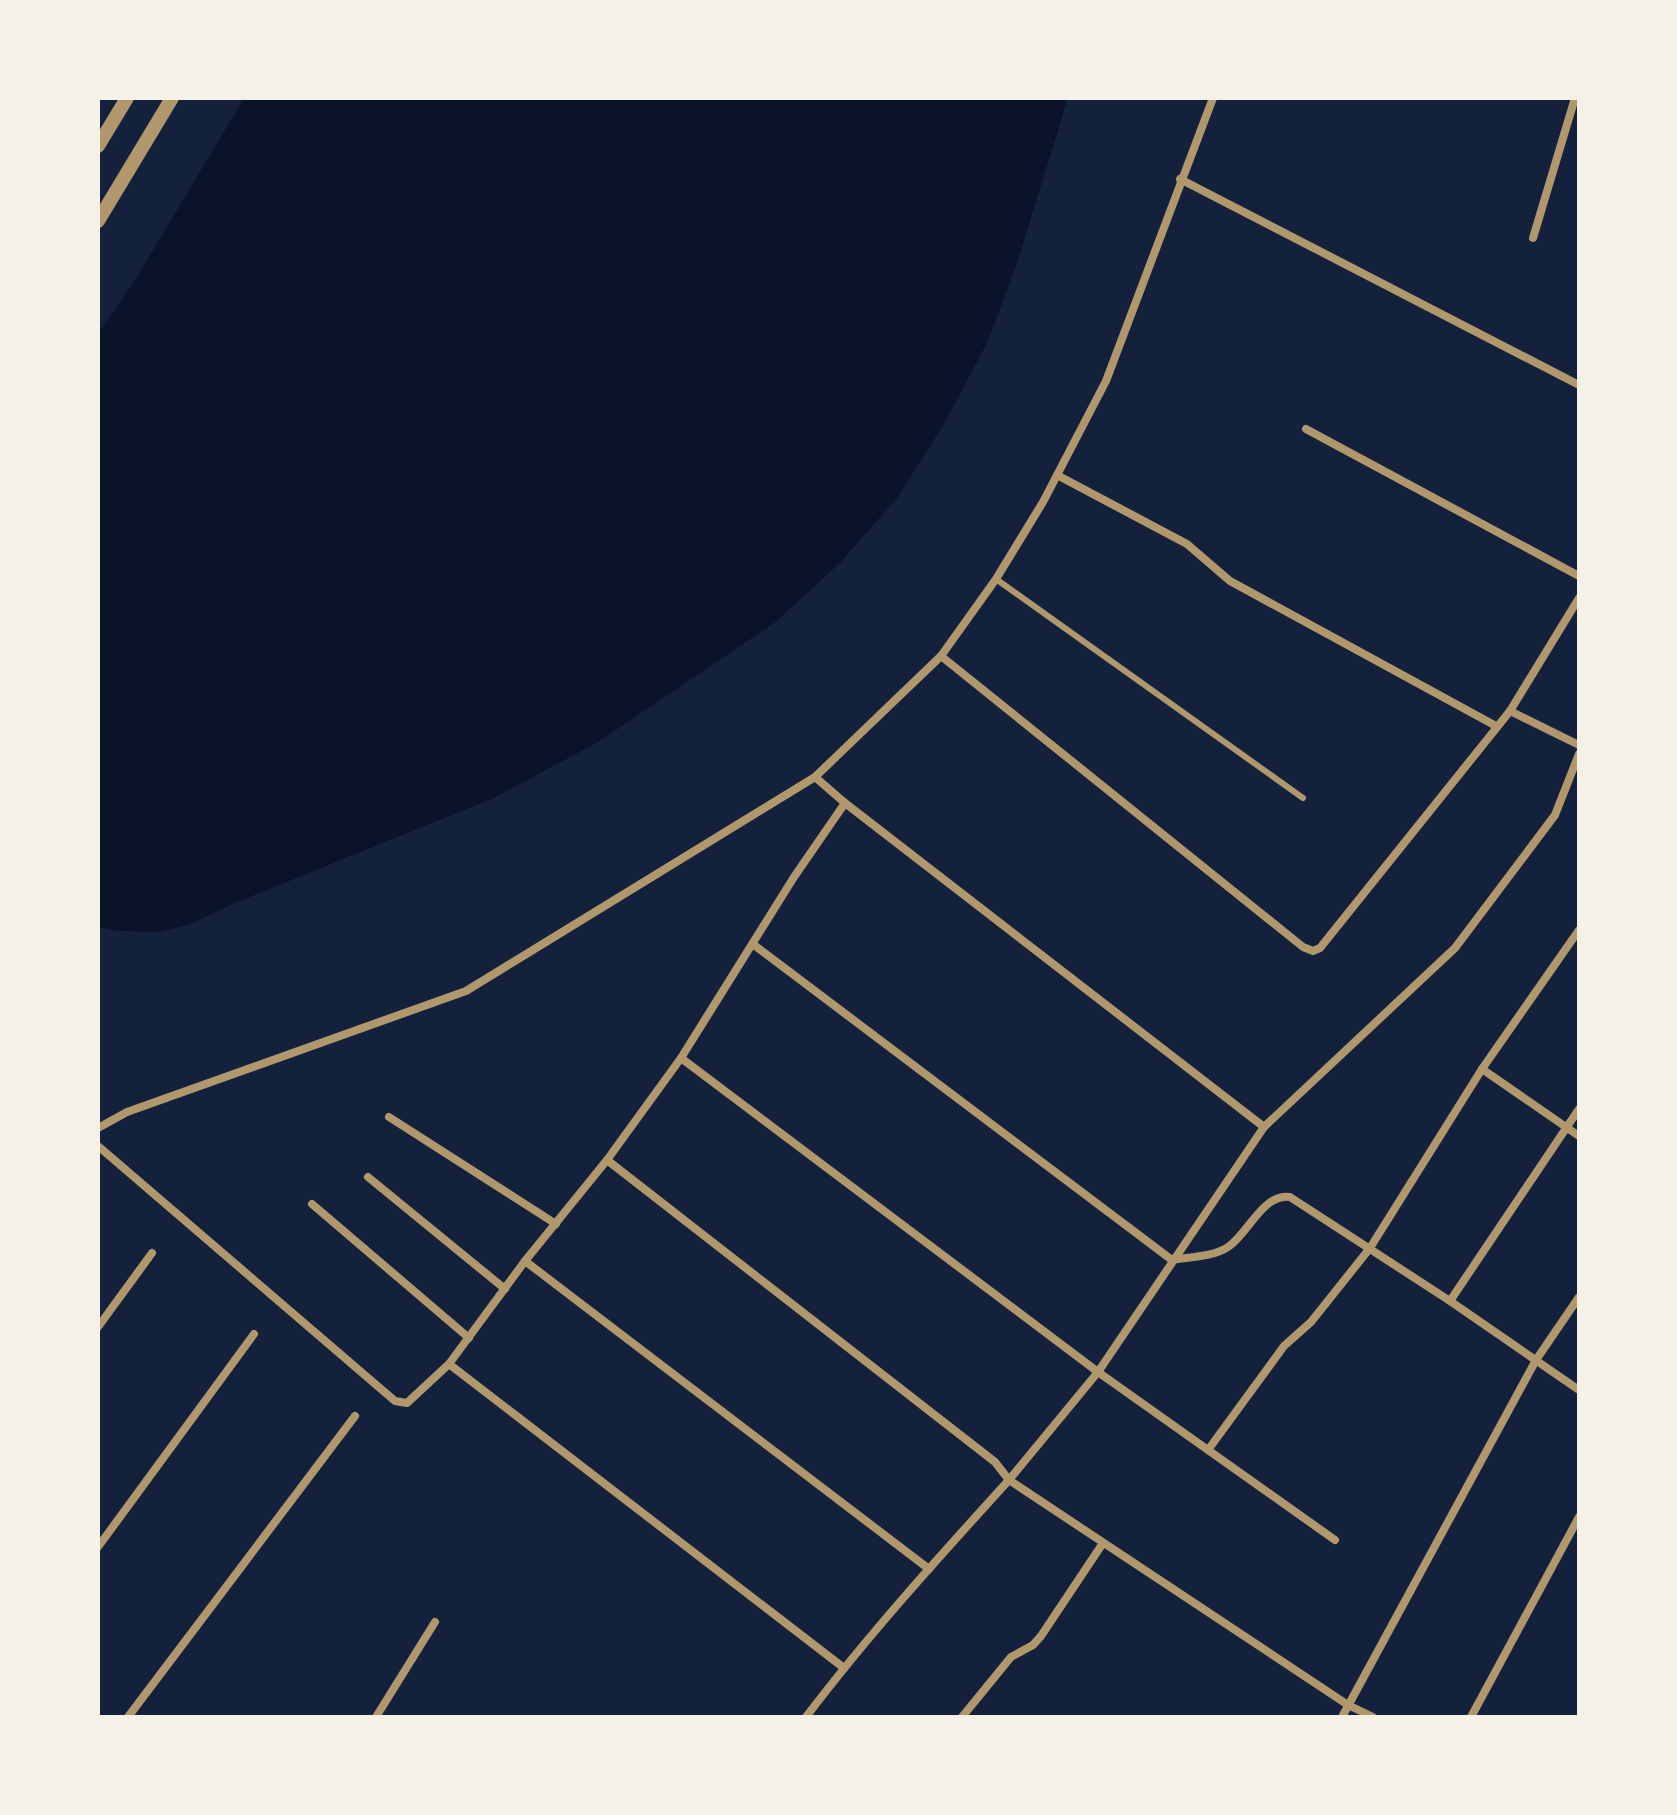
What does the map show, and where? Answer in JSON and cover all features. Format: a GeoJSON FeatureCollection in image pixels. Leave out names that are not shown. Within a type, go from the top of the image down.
{"type":"FeatureCollection","features":[{"type":"Feature","properties":{"kind":"street"},"geometry":{"type":"LineString","coordinates":[[98,146],[127,98]]}},
{"type":"Feature","properties":{"kind":"street"},"geometry":{"type":"LineString","coordinates":[[98,221],[172,98]]}},
{"type":"Feature","properties":{"kind":"street"},"geometry":{"type":"LineString","coordinates":[[98,1128],[127,1112],[466,991],[815,777],[941,656],[996,579],[1057,475],[1106,381],[1213,98]]}},
{"type":"Feature","properties":{"kind":"street"},"geometry":{"type":"LineString","coordinates":[[1533,238],[1575,98]]}},
{"type":"Feature","properties":{"kind":"street"},"geometry":{"type":"LineString","coordinates":[[1180,179],[1579,385]]}},
{"type":"Feature","properties":{"kind":"street"},"geometry":{"type":"LineString","coordinates":[[1306,429],[1579,576]]}},
{"type":"Feature","properties":{"kind":"street"},"geometry":{"type":"LineString","coordinates":[[1057,475],[1187,544],[1230,581],[1496,726]]}},
{"type":"Feature","properties":{"kind":"street"},"geometry":{"type":"LineString","coordinates":[[941,656],[1303,947],[1313,951],[1320,948],[1510,711],[1579,598]]}},
{"type":"Feature","properties":{"kind":"street"},"geometry":{"type":"LineString","coordinates":[[1510,711],[1579,745]]}},
{"type":"Feature","properties":{"kind":"street"},"geometry":{"type":"LineString","coordinates":[[806,1717],[844,1668],[1009,1480],[1098,1372],[1264,1127],[1455,948],[1555,815],[1579,754]]}},
{"type":"Feature","properties":{"kind":"street"},"geometry":{"type":"LineString","coordinates":[[815,777],[1264,1127]]}},
{"type":"Feature","properties":{"kind":"street"},"geometry":{"type":"LineString","coordinates":[[98,1146],[395,1401],[407,1403],[449,1364],[525,1261],[607,1160],[681,1058],[794,877],[845,803]]}},
{"type":"Feature","properties":{"kind":"street"},"geometry":{"type":"LineString","coordinates":[[1208,1450],[1284,1346],[1311,1322],[1370,1248],[1482,1069],[1579,930]]}},
{"type":"Feature","properties":{"kind":"street"},"geometry":{"type":"LineString","coordinates":[[754,945],[1172,1260],[1223,1250],[1236,1242],[1272,1200],[1281,1196],[1290,1197],[1579,1390]]}},
{"type":"Feature","properties":{"kind":"street"},"geometry":{"type":"LineString","coordinates":[[681,1058],[1098,1372],[1335,1540]]}},
{"type":"Feature","properties":{"kind":"street"},"geometry":{"type":"LineString","coordinates":[[1482,1069],[1579,1136]]}},
{"type":"Feature","properties":{"kind":"street"},"geometry":{"type":"LineString","coordinates":[[1450,1301],[1579,1109]]}},
{"type":"Feature","properties":{"kind":"street"},"geometry":{"type":"LineString","coordinates":[[389,1117],[556,1224]]}},
{"type":"Feature","properties":{"kind":"street"},"geometry":{"type":"LineString","coordinates":[[607,1160],[995,1462],[1009,1480],[1348,1705],[1373,1717]]}},
{"type":"Feature","properties":{"kind":"street"},"geometry":{"type":"LineString","coordinates":[[368,1177],[505,1289]]}},
{"type":"Feature","properties":{"kind":"street"},"geometry":{"type":"LineString","coordinates":[[312,1204],[469,1338]]}},
{"type":"Feature","properties":{"kind":"street"},"geometry":{"type":"LineString","coordinates":[[98,1327],[152,1253]]}},
{"type":"Feature","properties":{"kind":"street"},"geometry":{"type":"LineString","coordinates":[[525,1261],[929,1569]]}},
{"type":"Feature","properties":{"kind":"street"},"geometry":{"type":"LineString","coordinates":[[1342,1717],[1536,1360],[1579,1297]]}},
{"type":"Feature","properties":{"kind":"street"},"geometry":{"type":"LineString","coordinates":[[98,1547],[254,1334]]}},
{"type":"Feature","properties":{"kind":"street"},"geometry":{"type":"LineString","coordinates":[[449,1364],[844,1668]]}},
{"type":"Feature","properties":{"kind":"street"},"geometry":{"type":"LineString","coordinates":[[128,1717],[355,1416]]}},
{"type":"Feature","properties":{"kind":"street"},"geometry":{"type":"LineString","coordinates":[[1471,1717],[1579,1517]]}},
{"type":"Feature","properties":{"kind":"street"},"geometry":{"type":"LineString","coordinates":[[962,1717],[1011,1657],[1033,1645],[1041,1636],[1103,1543]]}},
{"type":"Feature","properties":{"kind":"street"},"geometry":{"type":"LineString","coordinates":[[376,1717],[435,1622]]}},
{"type":"Feature","properties":{"kind":"lane"},"geometry":{"type":"LineString","coordinates":[[996,579],[1303,798]]}},
{"type":"Feature","properties":{"kind":"water"},"geometry":{"type":"Polygon","coordinates":[[[244,98],[1068,98],[1017,263],[988,341],[944,424],[897,498],[840,563],[773,624],[598,742],[494,798],[188,925],[157,932],[119,931],[98,927],[98,334],[137,277],[244,98]]]}}]}
